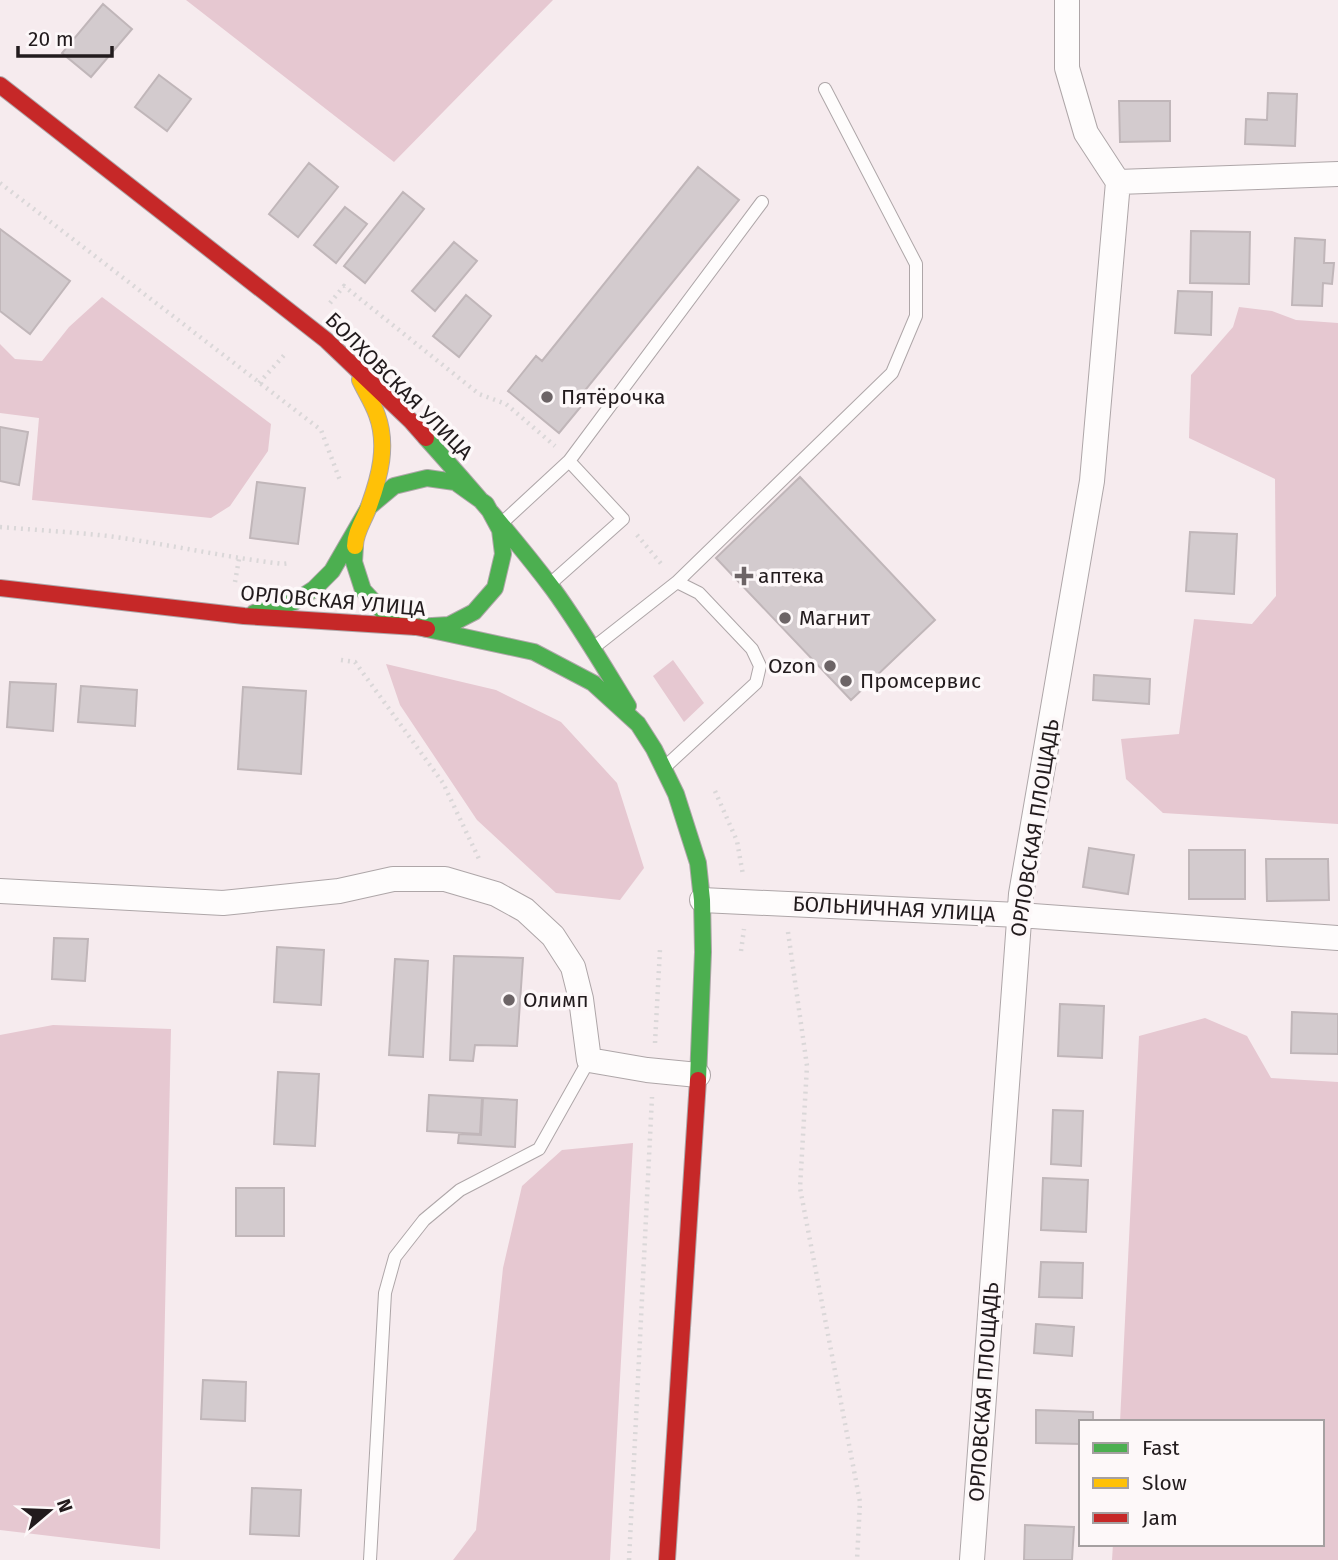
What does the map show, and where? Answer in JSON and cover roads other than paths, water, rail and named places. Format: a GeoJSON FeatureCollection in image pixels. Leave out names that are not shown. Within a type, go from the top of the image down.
{"type":"FeatureCollection","features":[{"type":"Feature","properties":{"kind":"main road","name":"БОЛХОВСКАЯ УЛИЦА"},"geometry":{"type":"LineString","coordinates":[[0,85],[327,340],[411,421],[486,504],[549,585],[593,649],[638,724]]}},
{"type":"Feature","properties":{"kind":"main road"},"geometry":{"type":"LineString","coordinates":[[244,616],[294,602],[314,589],[332,571],[369,507],[394,486],[427,478],[455,482],[486,504],[500,530],[503,554],[495,588],[474,612],[449,625],[416,627],[385,614],[363,590],[354,562],[355,538],[369,507],[382,463],[382,439],[377,415],[363,383],[327,340]]}},
{"type":"Feature","properties":{"kind":"main road","name":"ОРЛОВСКАЯ УЛИЦА"},"geometry":{"type":"LineString","coordinates":[[0,588],[244,616],[416,627],[534,652],[593,683],[638,724]]}},
{"type":"Feature","properties":{"kind":"main road"},"geometry":{"type":"LineString","coordinates":[[638,724],[654,749],[676,794],[698,863],[702,900],[703,959],[698,1076],[667,1560]]}},
{"type":"Feature","properties":{"kind":"street"},"geometry":{"type":"LineString","coordinates":[[1067,0],[1068,68],[1086,133],[1118,182],[1338,174]]}},
{"type":"Feature","properties":{"kind":"street","name":"ОРЛОВСКАЯ ПЛОЩАДЬ"},"geometry":{"type":"LineString","coordinates":[[972,1560],[1019,915],[1092,481],[1118,182]]}},
{"type":"Feature","properties":{"kind":"street"},"geometry":{"type":"LineString","coordinates":[[0,891],[223,903],[339,891],[393,879],[445,879],[496,894],[525,910],[552,936],[573,967],[581,999],[589,1060],[698,1076]]}},
{"type":"Feature","properties":{"kind":"street","name":"БОЛЬНИЧНАЯ УЛИЦА"},"geometry":{"type":"LineString","coordinates":[[702,900],[1019,915],[1338,938]]}},
{"type":"Feature","properties":{"kind":"lane"},"geometry":{"type":"LineString","coordinates":[[593,649],[677,582],[892,373],[916,316],[916,264],[825,89]]}},
{"type":"Feature","properties":{"kind":"lane"},"geometry":{"type":"LineString","coordinates":[[501,524],[569,461],[762,202]]}},
{"type":"Feature","properties":{"kind":"lane"},"geometry":{"type":"LineString","coordinates":[[549,585],[623,519],[569,461]]}},
{"type":"Feature","properties":{"kind":"lane"},"geometry":{"type":"LineString","coordinates":[[664,769],[756,683],[760,666],[752,649],[699,593],[677,582]]}},
{"type":"Feature","properties":{"kind":"lane"},"geometry":{"type":"LineString","coordinates":[[370,1560],[385,1293],[395,1257],[424,1220],[460,1190],[539,1149],[589,1060]]}},
{"type":"Feature","properties":{"kind":"place","name":"Пятёрочка"},"geometry":{"type":"Point","coordinates":[547,397]}},
{"type":"Feature","properties":{"kind":"place","name":"аптека"},"geometry":{"type":"Point","coordinates":[744,576]}},
{"type":"Feature","properties":{"kind":"place","name":"Магнит"},"geometry":{"type":"Point","coordinates":[785,618]}},
{"type":"Feature","properties":{"kind":"place","name":"Ozon"},"geometry":{"type":"Point","coordinates":[830,666]}},
{"type":"Feature","properties":{"kind":"place","name":"Промсервис"},"geometry":{"type":"Point","coordinates":[846,681]}},
{"type":"Feature","properties":{"kind":"place","name":"Олимп"},"geometry":{"type":"Point","coordinates":[509,1000]}}]}
